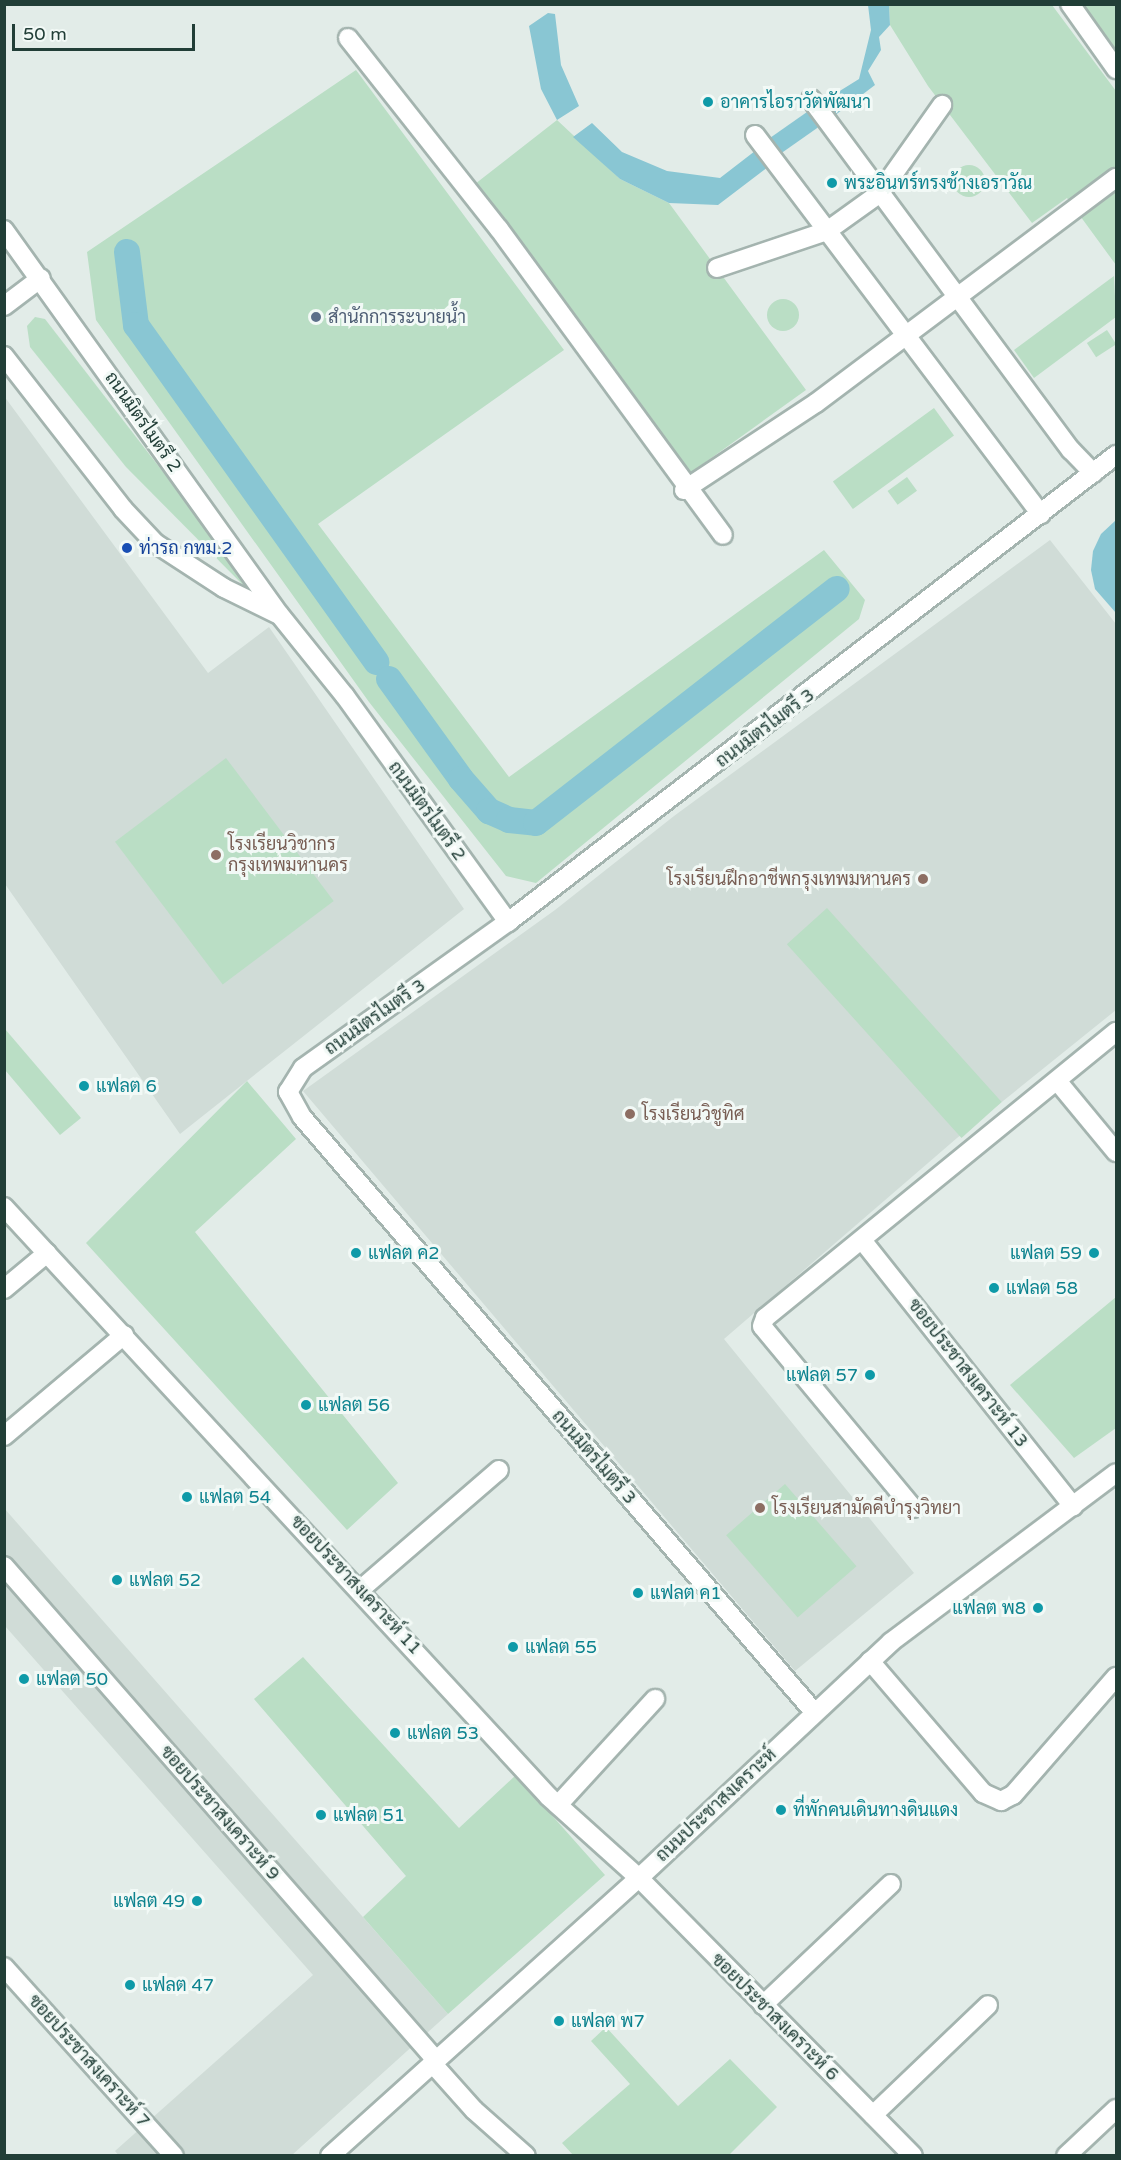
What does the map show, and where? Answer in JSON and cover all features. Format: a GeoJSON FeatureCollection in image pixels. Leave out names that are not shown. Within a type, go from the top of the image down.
{"type":"FeatureCollection","features":[{"type":"Feature","properties":{"kind":"street"},"geometry":{"type":"LineString","coordinates":[[1070,4],[1116,69]]}},
{"type":"Feature","properties":{"kind":"street"},"geometry":{"type":"LineString","coordinates":[[348,38],[500,229],[686,489],[723,535]]}},
{"type":"Feature","properties":{"kind":"street"},"geometry":{"type":"LineString","coordinates":[[811,99],[1071,450],[1093,473]]}},
{"type":"Feature","properties":{"kind":"street"},"geometry":{"type":"LineString","coordinates":[[717,268],[827,231],[880,193],[942,105]]}},
{"type":"Feature","properties":{"kind":"street"},"geometry":{"type":"LineString","coordinates":[[755,135],[1041,514]]}},
{"type":"Feature","properties":{"kind":"street"},"geometry":{"type":"LineString","coordinates":[[686,489],[816,403],[1116,178]]}},
{"type":"Feature","properties":{"kind":"street","name":"ถนนมิตรไมตรี 2"},"geometry":{"type":"LineString","coordinates":[[4,230],[10,251],[41,278],[279,614],[345,696],[508,922]]}},
{"type":"Feature","properties":{"kind":"street"},"geometry":{"type":"LineString","coordinates":[[4,306],[41,278]]}},
{"type":"Feature","properties":{"kind":"street","name":"ถนนมิตรไมตรี 2"},"geometry":{"type":"LineString","coordinates":[[4,356],[123,509],[155,543],[197,573],[279,614]]}},
{"type":"Feature","properties":{"kind":"street","name":"ถนนมิตรไมตรี 3"},"geometry":{"type":"LineString","coordinates":[[814,1712],[290,1101],[288,1092],[292,1081],[303,1068],[508,922],[1116,455]]}},
{"type":"Feature","properties":{"kind":"street"},"geometry":{"type":"LineString","coordinates":[[913,1508],[762,1326],[765,1318],[1058,1082],[1116,1032]]}},
{"type":"Feature","properties":{"kind":"street"},"geometry":{"type":"LineString","coordinates":[[1058,1082],[1116,1152]]}},
{"type":"Feature","properties":{"kind":"street","name":"ซอยประชาสงเคราะห์ 11"},"geometry":{"type":"LineString","coordinates":[[4,1207],[361,1589],[558,1805],[639,1878]]}},
{"type":"Feature","properties":{"kind":"street","name":"ซอยประชาสงเคราะห์ 13"},"geometry":{"type":"LineString","coordinates":[[862,1240],[1073,1506]]}},
{"type":"Feature","properties":{"kind":"street"},"geometry":{"type":"LineString","coordinates":[[4,1289],[47,1253]]}},
{"type":"Feature","properties":{"kind":"street"},"geometry":{"type":"LineString","coordinates":[[4,1436],[124,1335]]}},
{"type":"Feature","properties":{"kind":"street"},"geometry":{"type":"LineString","coordinates":[[361,1589],[499,1470]]}},
{"type":"Feature","properties":{"kind":"street","name":"ถนนประชาสงเคราะห์"},"geometry":{"type":"LineString","coordinates":[[330,2156],[639,1878],[870,1661],[929,1611],[1116,1473]]}},
{"type":"Feature","properties":{"kind":"street","name":"ซอยประชาสงเคราะห์ 9"},"geometry":{"type":"LineString","coordinates":[[4,1566],[474,2110],[526,2156]]}},
{"type":"Feature","properties":{"kind":"street"},"geometry":{"type":"LineString","coordinates":[[870,1661],[983,1793],[1001,1801],[1013,1795],[1116,1677]]}},
{"type":"Feature","properties":{"kind":"street"},"geometry":{"type":"LineString","coordinates":[[558,1805],[655,1699]]}},
{"type":"Feature","properties":{"kind":"street","name":"ซอยประชาสงเคราะห์ 6"},"geometry":{"type":"LineString","coordinates":[[639,1878],[912,2156]]}},
{"type":"Feature","properties":{"kind":"street"},"geometry":{"type":"LineString","coordinates":[[763,2005],[891,1884]]}},
{"type":"Feature","properties":{"kind":"street","name":"ซอยประชาสงเคราะห์ 7"},"geometry":{"type":"LineString","coordinates":[[4,1967],[174,2156]]}},
{"type":"Feature","properties":{"kind":"street"},"geometry":{"type":"LineString","coordinates":[[873,2115],[988,2005]]}},
{"type":"Feature","properties":{"kind":"street"},"geometry":{"type":"LineString","coordinates":[[1066,2156],[1116,2109]]}},
{"type":"Feature","properties":{"kind":"shaded area","name":"โรงเรียนวิชากร กรุงเทพมหานคร"},"geometry":{"type":"Polygon","coordinates":[[[4,396],[208,673],[269,627],[464,909],[180,1134],[5,884],[4,396]]]}},
{"type":"Feature","properties":{"kind":"shaded area"},"geometry":{"type":"Polygon","coordinates":[[[1050,540],[1116,624],[1116,1010],[957,1138],[724,1339],[914,1573],[795,1671],[303,1091],[555,910],[674,816],[1050,540]]]}},
{"type":"Feature","properties":{"kind":"shaded area"},"geometry":{"type":"Polygon","coordinates":[[[4,1508],[448,2014],[292,2155],[119,2156],[115,2151],[313,1975],[5,1626],[4,1508]]]}},
{"type":"Feature","properties":{"kind":"green space"},"geometry":{"type":"Polygon","coordinates":[[[889,5],[1052,5],[1116,91],[1116,265],[1067,198],[1032,223],[928,86],[890,25],[889,5]]]}},
{"type":"Feature","properties":{"kind":"green space"},"geometry":{"type":"Polygon","coordinates":[[[1081,5],[1116,5],[1116,53],[1081,5]]]}},
{"type":"Feature","properties":{"kind":"green space"},"geometry":{"type":"Polygon","coordinates":[[[356,70],[564,350],[318,524],[509,777],[824,550],[865,600],[859,619],[536,883],[506,876],[369,702],[96,320],[87,252],[356,70]]]}},
{"type":"Feature","properties":{"kind":"green space"},"geometry":{"type":"Polygon","coordinates":[[[557,120],[620,179],[669,203],[806,390],[689,474],[475,184],[557,120]]]}},
{"type":"Feature","properties":{"kind":"green space"},"geometry":{"type":"Polygon","coordinates":[[[969,165],[980,170],[985,181],[980,192],[969,197],[958,192],[953,181],[958,170],[969,165]]]}},
{"type":"Feature","properties":{"kind":"green space"},"geometry":{"type":"Polygon","coordinates":[[[1114,276],[1116,317],[1034,378],[1014,350],[1114,276]]]}},
{"type":"Feature","properties":{"kind":"green space"},"geometry":{"type":"Polygon","coordinates":[[[783,299],[794,304],[799,315],[794,326],[783,331],[772,326],[767,315],[772,304],[783,299]]]}},
{"type":"Feature","properties":{"kind":"green space"},"geometry":{"type":"Polygon","coordinates":[[[35,317],[45,319],[251,586],[246,588],[126,467],[30,347],[27,326],[35,317]]]}},
{"type":"Feature","properties":{"kind":"green space"},"geometry":{"type":"Polygon","coordinates":[[[1107,330],[1116,344],[1096,357],[1087,343],[1107,330]]]}},
{"type":"Feature","properties":{"kind":"green space"},"geometry":{"type":"Polygon","coordinates":[[[934,408],[954,436],[853,509],[833,481],[934,408]]]}},
{"type":"Feature","properties":{"kind":"green space"},"geometry":{"type":"Polygon","coordinates":[[[907,477],[917,491],[898,505],[888,491],[907,477]]]}},
{"type":"Feature","properties":{"kind":"green space"},"geometry":{"type":"Polygon","coordinates":[[[226,758],[334,901],[223,985],[115,842],[226,758]]]}},
{"type":"Feature","properties":{"kind":"green space"},"geometry":{"type":"Polygon","coordinates":[[[827,908],[1002,1102],[962,1138],[787,944],[827,908]]]}},
{"type":"Feature","properties":{"kind":"green space"},"geometry":{"type":"Polygon","coordinates":[[[5,1029],[81,1118],[60,1135],[5,1070],[5,1029]]]}},
{"type":"Feature","properties":{"kind":"green space"},"geometry":{"type":"Polygon","coordinates":[[[247,1081],[296,1139],[195,1232],[398,1483],[347,1530],[86,1243],[247,1081]]]}},
{"type":"Feature","properties":{"kind":"green space"},"geometry":{"type":"Polygon","coordinates":[[[1116,1297],[1116,1428],[1074,1458],[1010,1385],[1116,1297]]]}},
{"type":"Feature","properties":{"kind":"green space"},"geometry":{"type":"Polygon","coordinates":[[[785,1484],[857,1566],[798,1617],[726,1535],[785,1484]]]}},
{"type":"Feature","properties":{"kind":"green space"},"geometry":{"type":"Polygon","coordinates":[[[303,1657],[459,1828],[516,1775],[605,1875],[448,2014],[363,1917],[406,1876],[254,1699],[303,1657]]]}},
{"type":"Feature","properties":{"kind":"green space"},"geometry":{"type":"Polygon","coordinates":[[[606,2027],[678,2106],[730,2059],[777,2107],[729,2155],[573,2155],[562,2143],[630,2084],[591,2041],[606,2027]]]}},
{"type":"Feature","properties":{"kind":"water"},"geometry":{"type":"Polygon","coordinates":[[[868,5],[889,5],[890,25],[879,37],[881,50],[868,71],[875,85],[834,116],[822,102],[859,79],[871,30],[868,5]]]}},
{"type":"Feature","properties":{"kind":"water"},"geometry":{"type":"Polygon","coordinates":[[[548,13],[555,14],[561,65],[579,106],[557,120],[541,89],[529,26],[548,13]]]}},
{"type":"Feature","properties":{"kind":"water"},"geometry":{"type":"Polygon","coordinates":[[[807,112],[818,128],[779,155],[768,139],[807,112]]]}},
{"type":"Feature","properties":{"kind":"water"},"geometry":{"type":"Polygon","coordinates":[[[592,123],[622,152],[667,171],[720,178],[755,151],[768,167],[718,205],[669,203],[620,179],[573,137],[592,123]]]}},
{"type":"Feature","properties":{"kind":"water"},"geometry":{"type":"Polygon","coordinates":[[[1116,520],[1116,613],[1095,589],[1091,570],[1093,551],[1101,534],[1116,520]]]}},
{"type":"Feature","properties":{"kind":"waterway"},"geometry":{"type":"LineString","coordinates":[[127,252],[136,325],[376,662]]}},
{"type":"Feature","properties":{"kind":"waterway"},"geometry":{"type":"LineString","coordinates":[[389,679],[461,779],[489,811],[509,820],[536,823],[837,589]]}},
{"type":"Feature","properties":{"kind":"place","name":"อาคารไอราวัตพัฒนา"},"geometry":{"type":"Point","coordinates":[708,102]}},
{"type":"Feature","properties":{"kind":"place","name":"พระอินทร์ทรงช้างเอราวัณ"},"geometry":{"type":"Point","coordinates":[832,183]}},
{"type":"Feature","properties":{"kind":"place","name":"สำนักการระบายน้ำ"},"geometry":{"type":"Point","coordinates":[316,317]}},
{"type":"Feature","properties":{"kind":"place","name":"ท่ารถ กทม.2"},"geometry":{"type":"Point","coordinates":[127,548]}},
{"type":"Feature","properties":{"kind":"place","name":"โรงเรียนวิชากร กรุงเทพมหานคร"},"geometry":{"type":"Point","coordinates":[216,855]}},
{"type":"Feature","properties":{"kind":"place","name":"โรงเรียนฝึกอาชีพกรุงเทพมหานคร"},"geometry":{"type":"Point","coordinates":[923,879]}},
{"type":"Feature","properties":{"kind":"place","name":"แฟลต 6"},"geometry":{"type":"Point","coordinates":[84,1086]}},
{"type":"Feature","properties":{"kind":"place","name":"โรงเรียนวิชูทิศ"},"geometry":{"type":"Point","coordinates":[630,1114]}},
{"type":"Feature","properties":{"kind":"place","name":"แฟลต ค2"},"geometry":{"type":"Point","coordinates":[356,1253]}},
{"type":"Feature","properties":{"kind":"place","name":"แฟลต 59"},"geometry":{"type":"Point","coordinates":[1094,1253]}},
{"type":"Feature","properties":{"kind":"place","name":"แฟลต 58"},"geometry":{"type":"Point","coordinates":[994,1288]}},
{"type":"Feature","properties":{"kind":"place","name":"แฟลต 57"},"geometry":{"type":"Point","coordinates":[870,1375]}},
{"type":"Feature","properties":{"kind":"place","name":"แฟลต 56"},"geometry":{"type":"Point","coordinates":[306,1405]}},
{"type":"Feature","properties":{"kind":"place","name":"แฟลต 54"},"geometry":{"type":"Point","coordinates":[187,1497]}},
{"type":"Feature","properties":{"kind":"place","name":"โรงเรียนสามัคคีบํารุงวิทยา"},"geometry":{"type":"Point","coordinates":[760,1508]}},
{"type":"Feature","properties":{"kind":"place","name":"แฟลต 52"},"geometry":{"type":"Point","coordinates":[117,1580]}},
{"type":"Feature","properties":{"kind":"place","name":"แฟลต ค1"},"geometry":{"type":"Point","coordinates":[638,1593]}},
{"type":"Feature","properties":{"kind":"place","name":"แฟลต พ8"},"geometry":{"type":"Point","coordinates":[1038,1608]}},
{"type":"Feature","properties":{"kind":"place","name":"แฟลต 55"},"geometry":{"type":"Point","coordinates":[513,1647]}},
{"type":"Feature","properties":{"kind":"place","name":"แฟลต 50"},"geometry":{"type":"Point","coordinates":[24,1679]}},
{"type":"Feature","properties":{"kind":"place","name":"แฟลต 53"},"geometry":{"type":"Point","coordinates":[395,1733]}},
{"type":"Feature","properties":{"kind":"place","name":"ที่พักคนเดินทางดินแดง"},"geometry":{"type":"Point","coordinates":[781,1810]}},
{"type":"Feature","properties":{"kind":"place","name":"แฟลต 51"},"geometry":{"type":"Point","coordinates":[321,1815]}},
{"type":"Feature","properties":{"kind":"place","name":"แฟลต 49"},"geometry":{"type":"Point","coordinates":[197,1901]}},
{"type":"Feature","properties":{"kind":"place","name":"แฟลต 47"},"geometry":{"type":"Point","coordinates":[130,1985]}},
{"type":"Feature","properties":{"kind":"place","name":"แฟลต พ7"},"geometry":{"type":"Point","coordinates":[559,2021]}}]}
